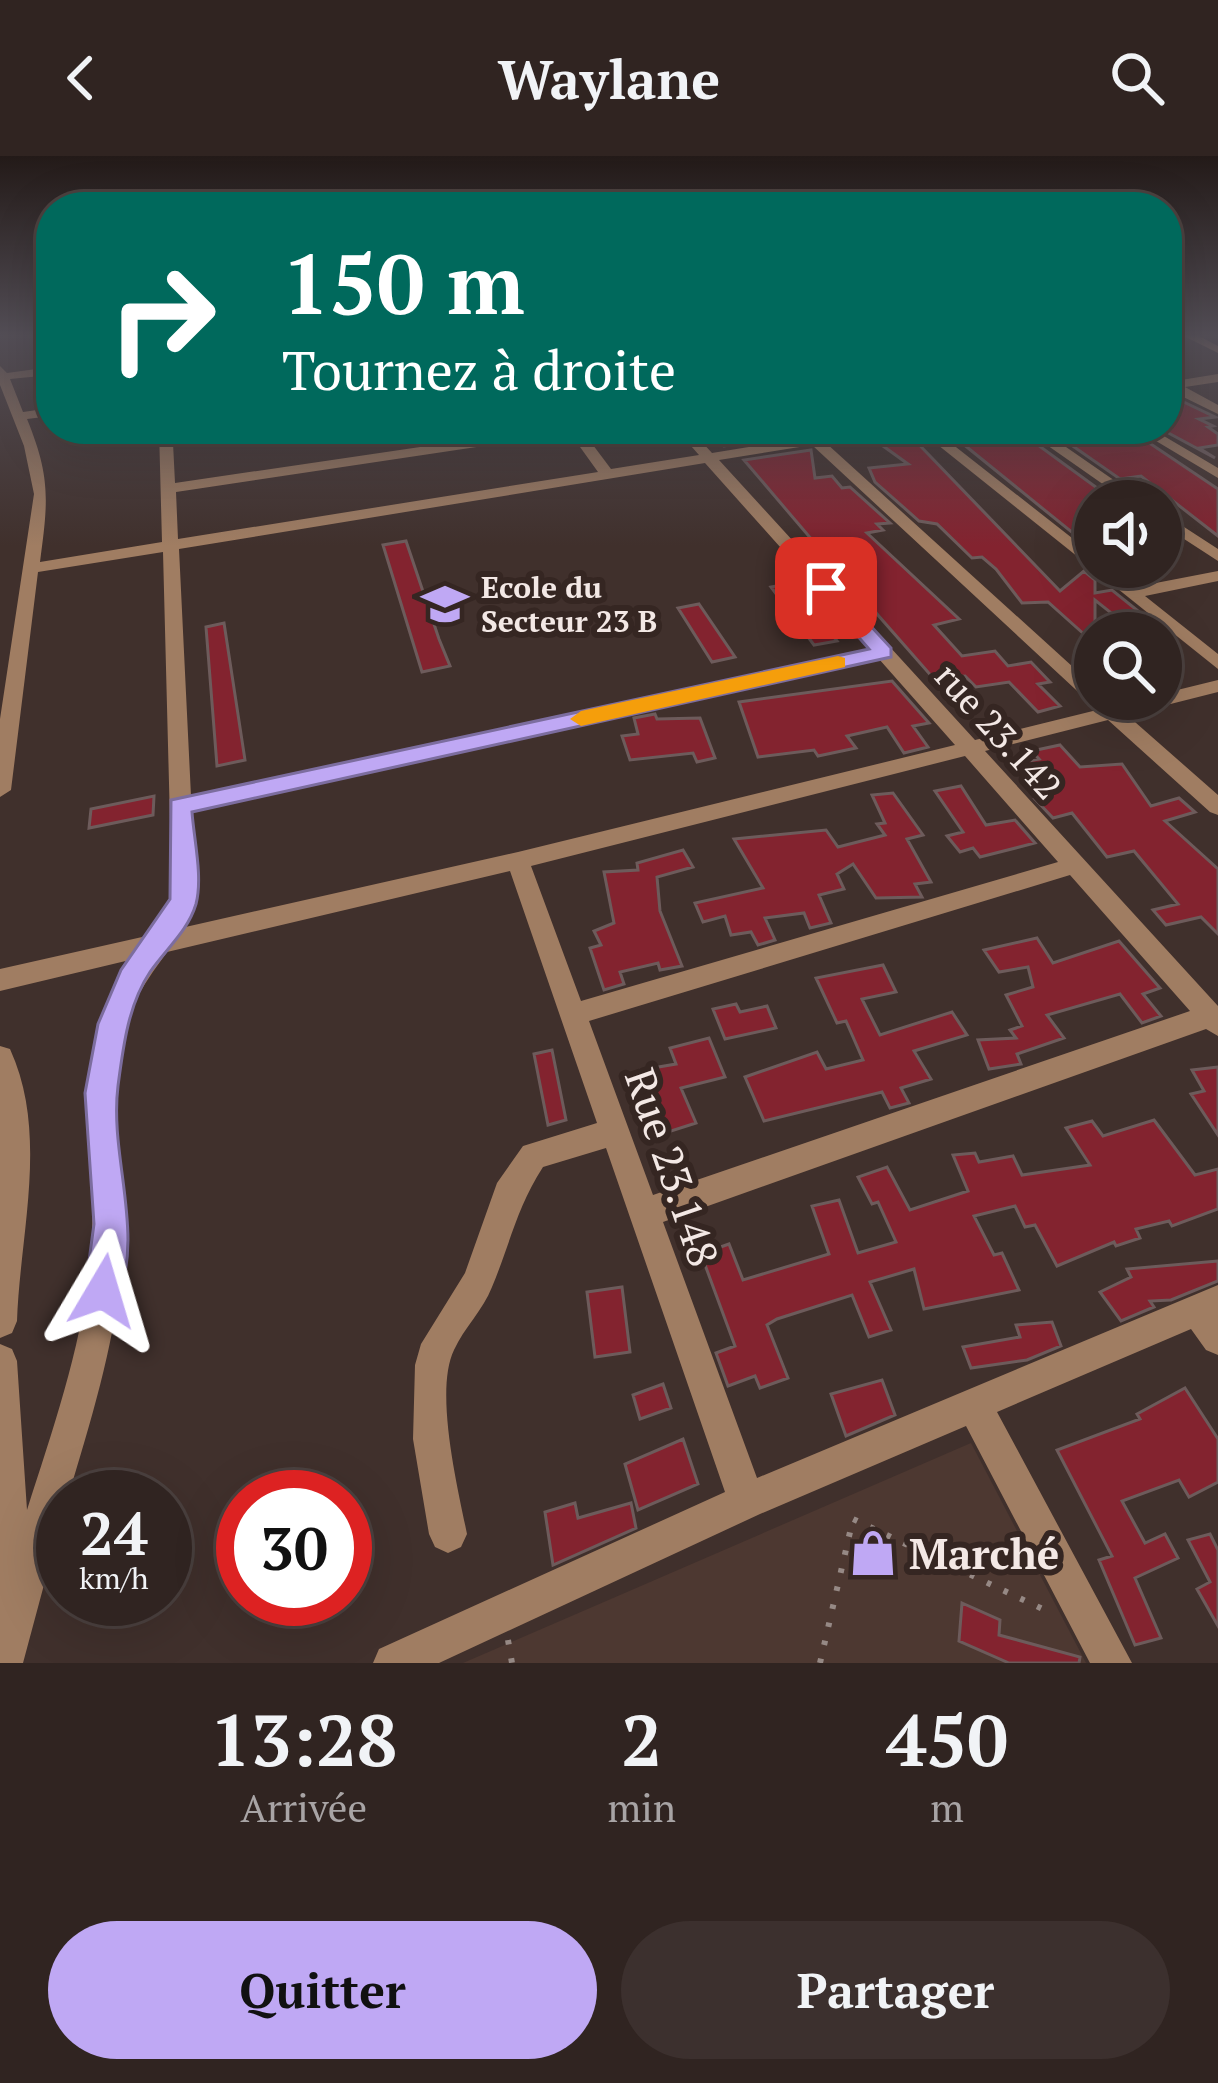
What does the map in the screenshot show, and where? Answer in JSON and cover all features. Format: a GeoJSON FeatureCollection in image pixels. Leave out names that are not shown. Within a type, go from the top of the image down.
{"type":"FeatureCollection","features":[{"type":"Feature","properties":{"kind":"street"},"geometry":{"type":"LineString","coordinates":[[0,790],[40,494],[15,405]]}},
{"type":"Feature","properties":{"kind":"street"},"geometry":{"type":"LineString","coordinates":[[20,416],[36,414]]}},
{"type":"Feature","properties":{"kind":"street"},"geometry":{"type":"LineString","coordinates":[[3,1663],[74,1421],[103,1291],[112,1224],[100,1126],[113,1024],[136,970],[184,899],[166,546],[166,444]]}},
{"type":"Feature","properties":{"kind":"street"},"geometry":{"type":"LineString","coordinates":[[166,489],[470,444]]}},
{"type":"Feature","properties":{"kind":"street"},"geometry":{"type":"LineString","coordinates":[[584,444],[608,475]]}},
{"type":"Feature","properties":{"kind":"street","name":"rue 23.142"},"geometry":{"type":"LineString","coordinates":[[696,444],[1214,1020]]}},
{"type":"Feature","properties":{"kind":"street"},"geometry":{"type":"LineString","coordinates":[[32,568],[710,459],[772,444]]}},
{"type":"Feature","properties":{"kind":"street"},"geometry":{"type":"LineString","coordinates":[[819,444],[1074,677]]}},
{"type":"Feature","properties":{"kind":"street"},"geometry":{"type":"LineString","coordinates":[[944,444],[1074,547]]}},
{"type":"Feature","properties":{"kind":"street"},"geometry":{"type":"LineString","coordinates":[[1053,444],[1106,480]]}},
{"type":"Feature","properties":{"kind":"street"},"geometry":{"type":"LineString","coordinates":[[1168,444],[1218,474]]}},
{"type":"Feature","properties":{"kind":"street"},"geometry":{"type":"LineString","coordinates":[[1182,531],[1218,556]]}},
{"type":"Feature","properties":{"kind":"street"},"geometry":{"type":"LineString","coordinates":[[1132,593],[1218,576]]}},
{"type":"Feature","properties":{"kind":"street"},"geometry":{"type":"LineString","coordinates":[[1126,588],[1218,663]]}},
{"type":"Feature","properties":{"kind":"street"},"geometry":{"type":"LineString","coordinates":[[180,806],[884,652]]}},
{"type":"Feature","properties":{"kind":"street"},"geometry":{"type":"LineString","coordinates":[[1182,691],[1218,686]]}},
{"type":"Feature","properties":{"kind":"street"},"geometry":{"type":"LineString","coordinates":[[0,980],[158,940],[518,861],[968,748],[1074,712]]}},
{"type":"Feature","properties":{"kind":"street"},"geometry":{"type":"LineString","coordinates":[[1121,720],[1218,807]]}},
{"type":"Feature","properties":{"kind":"street","name":"Rue 23.148"},"geometry":{"type":"LineString","coordinates":[[518,861],[747,1502]]}},
{"type":"Feature","properties":{"kind":"street"},"geometry":{"type":"LineString","coordinates":[[575,1014],[1076,865]]}},
{"type":"Feature","properties":{"kind":"street"},"geometry":{"type":"LineString","coordinates":[[646,1214],[1214,1020]]}},
{"type":"Feature","properties":{"kind":"street"},"geometry":{"type":"LineString","coordinates":[[0,1058],[11,1120],[12,1186],[0,1321]]}},
{"type":"Feature","properties":{"kind":"street"},"geometry":{"type":"LineString","coordinates":[[448,1534],[431,1438],[432,1365],[439,1344],[478,1282],[508,1194],[533,1156],[616,1131]]}},
{"type":"Feature","properties":{"kind":"street"},"geometry":{"type":"LineString","coordinates":[[393,1663],[974,1405],[1211,1316]]}},
{"type":"Feature","properties":{"kind":"street"},"geometry":{"type":"LineString","coordinates":[[0,1360],[14,1616]]}},
{"type":"Feature","properties":{"kind":"street"},"geometry":{"type":"LineString","coordinates":[[974,1405],[1104,1648]]}},
{"type":"Feature","properties":{"kind":"path"},"geometry":{"type":"LineString","coordinates":[[820,1663],[853,1520],[1104,1648]]}},
{"type":"Feature","properties":{"kind":"shaded area","name":"Marché"},"geometry":{"type":"Polygon","coordinates":[[[971,1443],[1086,1663],[463,1663],[971,1443]]]}},
{"type":"Feature","properties":{"kind":"building"},"geometry":{"type":"Polygon","coordinates":[[[1182,405],[1215,417],[1199,419],[1213,426],[1208,427],[1218,434],[1218,445],[1199,448],[1215,458],[1182,440],[1182,405]]]}},
{"type":"Feature","properties":{"kind":"building"},"geometry":{"type":"Polygon","coordinates":[[[880,444],[918,444],[1060,591],[1074,579],[1074,588],[1095,588],[1095,593],[1112,590],[1139,612],[1110,612],[1095,600],[1095,612],[1074,612],[1074,625],[1048,602],[1022,603],[996,569],[982,557],[972,558],[937,524],[919,521],[875,482],[869,468],[908,464],[880,444]]]}},
{"type":"Feature","properties":{"kind":"building"},"geometry":{"type":"Polygon","coordinates":[[[963,444],[1037,444],[1086,480],[1074,480],[1074,534],[963,444]]]}},
{"type":"Feature","properties":{"kind":"building"},"geometry":{"type":"Polygon","coordinates":[[[1070,444],[1151,444],[1218,489],[1218,536],[1182,508],[1182,480],[1120,479],[1070,444]]]}},
{"type":"Feature","properties":{"kind":"building"},"geometry":{"type":"Polygon","coordinates":[[[811,450],[815,478],[832,476],[890,523],[877,524],[883,530],[867,533],[959,619],[934,625],[962,656],[995,651],[1008,666],[1031,662],[1050,682],[1038,684],[1060,706],[1038,712],[1009,682],[976,687],[965,676],[934,679],[877,614],[838,552],[824,554],[744,460],[811,450]]]}},
{"type":"Feature","properties":{"kind":"building"},"geometry":{"type":"Polygon","coordinates":[[[406,541],[450,666],[422,672],[383,545],[406,541]]]}},
{"type":"Feature","properties":{"kind":"building"},"geometry":{"type":"Polygon","coordinates":[[[793,583],[837,641],[814,645],[771,587],[793,583]]]}},
{"type":"Feature","properties":{"kind":"building"},"geometry":{"type":"Polygon","coordinates":[[[699,604],[735,657],[712,662],[678,608],[699,604]]]}},
{"type":"Feature","properties":{"kind":"building"},"geometry":{"type":"Polygon","coordinates":[[[224,623],[245,760],[217,766],[206,627],[224,623]]]}},
{"type":"Feature","properties":{"kind":"building"},"geometry":{"type":"Polygon","coordinates":[[[892,681],[929,723],[913,726],[928,747],[904,753],[887,727],[847,736],[856,748],[818,756],[814,750],[758,757],[739,702],[892,681]]]}},
{"type":"Feature","properties":{"kind":"building"},"geometry":{"type":"Polygon","coordinates":[[[655,714],[657,719],[700,718],[715,758],[697,762],[693,753],[630,760],[622,736],[638,734],[634,718],[655,714]]]}},
{"type":"Feature","properties":{"kind":"building"},"geometry":{"type":"Polygon","coordinates":[[[1060,745],[1080,767],[1122,764],[1151,806],[1179,798],[1195,812],[1165,821],[1218,869],[1218,934],[1201,917],[1166,925],[1153,910],[1178,904],[1134,851],[1107,857],[1072,813],[1053,818],[1035,799],[1050,794],[1024,762],[1039,759],[1032,751],[1060,745]]]}},
{"type":"Feature","properties":{"kind":"building"},"geometry":{"type":"Polygon","coordinates":[[[961,786],[986,825],[1015,820],[1035,843],[980,857],[973,848],[960,852],[947,836],[963,832],[935,791],[961,786]]]}},
{"type":"Feature","properties":{"kind":"building"},"geometry":{"type":"Polygon","coordinates":[[[893,793],[923,835],[907,839],[931,882],[915,884],[922,897],[876,898],[853,864],[837,874],[844,889],[819,895],[831,923],[810,928],[804,913],[765,918],[775,940],[758,945],[751,932],[731,935],[725,916],[703,922],[695,903],[763,888],[734,839],[826,830],[838,847],[885,835],[877,824],[885,823],[872,795],[893,793]]]}},
{"type":"Feature","properties":{"kind":"building"},"geometry":{"type":"Polygon","coordinates":[[[154,796],[153,815],[89,828],[91,809],[154,796]]]}},
{"type":"Feature","properties":{"kind":"building"},"geometry":{"type":"Polygon","coordinates":[[[683,850],[693,867],[657,877],[660,911],[682,966],[660,970],[658,963],[620,972],[624,984],[604,990],[590,948],[601,945],[594,931],[614,923],[604,872],[638,870],[637,863],[683,850]]]}},
{"type":"Feature","properties":{"kind":"building"},"geometry":{"type":"Polygon","coordinates":[[[1037,938],[1053,963],[1119,941],[1160,988],[1143,994],[1161,1016],[1142,1023],[1120,994],[1047,1015],[1064,1038],[1017,1054],[1021,1064],[989,1069],[978,1040],[1016,1038],[1010,1030],[1022,1026],[1006,995],[1033,987],[1028,967],[999,972],[984,950],[1037,938]]]}},
{"type":"Feature","properties":{"kind":"building"},"geometry":{"type":"Polygon","coordinates":[[[883,965],[896,992],[862,999],[880,1035],[952,1012],[967,1035],[914,1051],[931,1079],[901,1088],[909,1103],[890,1108],[882,1092],[764,1121],[745,1077],[817,1052],[826,1069],[863,1060],[846,1021],[837,1023],[816,978],[883,965]]]}},
{"type":"Feature","properties":{"kind":"building"},"geometry":{"type":"Polygon","coordinates":[[[736,1004],[740,1012],[767,1006],[776,1028],[725,1039],[713,1009],[736,1004]]]}},
{"type":"Feature","properties":{"kind":"building"},"geometry":{"type":"Polygon","coordinates":[[[709,1038],[725,1077],[681,1088],[696,1123],[665,1133],[641,1070],[676,1064],[670,1048],[709,1038]]]}},
{"type":"Feature","properties":{"kind":"building"},"geometry":{"type":"Polygon","coordinates":[[[552,1050],[566,1120],[548,1125],[534,1054],[552,1050]]]}},
{"type":"Feature","properties":{"kind":"building"},"geometry":{"type":"Polygon","coordinates":[[[1218,1067],[1218,1135],[1191,1094],[1204,1091],[1192,1070],[1218,1067]]]}},
{"type":"Feature","properties":{"kind":"building"},"geometry":{"type":"Polygon","coordinates":[[[1154,1120],[1195,1175],[1218,1169],[1218,1209],[1172,1226],[1169,1221],[1136,1229],[1140,1238],[1116,1246],[1114,1242],[1057,1266],[1035,1225],[1025,1227],[1015,1206],[974,1216],[994,1255],[1002,1253],[1019,1290],[924,1309],[914,1269],[870,1282],[891,1330],[869,1337],[852,1295],[777,1319],[767,1325],[788,1378],[760,1388],[755,1376],[728,1386],[716,1353],[735,1346],[701,1254],[729,1244],[743,1280],[829,1254],[812,1206],[839,1200],[858,1253],[896,1242],[878,1202],[872,1204],[858,1177],[887,1167],[910,1210],[968,1191],[953,1155],[975,1153],[979,1162],[1013,1156],[1022,1175],[1090,1165],[1066,1128],[1092,1121],[1103,1136],[1154,1120]]]}},
{"type":"Feature","properties":{"kind":"building"},"geometry":{"type":"Polygon","coordinates":[[[1218,1261],[1218,1281],[1171,1300],[1150,1301],[1154,1307],[1121,1321],[1100,1292],[1131,1277],[1127,1269],[1218,1261]]]}},
{"type":"Feature","properties":{"kind":"building"},"geometry":{"type":"Polygon","coordinates":[[[622,1287],[630,1352],[595,1357],[587,1292],[622,1287]]]}},
{"type":"Feature","properties":{"kind":"building"},"geometry":{"type":"Polygon","coordinates":[[[1052,1322],[1061,1346],[1027,1360],[971,1368],[963,1347],[1020,1337],[1016,1325],[1052,1322]]]}},
{"type":"Feature","properties":{"kind":"building"},"geometry":{"type":"Polygon","coordinates":[[[882,1380],[895,1415],[846,1436],[831,1394],[882,1380]]]}},
{"type":"Feature","properties":{"kind":"building"},"geometry":{"type":"Polygon","coordinates":[[[663,1384],[671,1408],[640,1419],[633,1395],[663,1384]]]}},
{"type":"Feature","properties":{"kind":"building"},"geometry":{"type":"Polygon","coordinates":[[[1185,1388],[1218,1439],[1218,1482],[1189,1497],[1179,1480],[1122,1501],[1145,1543],[1165,1534],[1178,1558],[1135,1578],[1161,1638],[1135,1645],[1099,1560],[1112,1556],[1057,1450],[1140,1419],[1137,1414],[1185,1388]]]}},
{"type":"Feature","properties":{"kind":"building"},"geometry":{"type":"Polygon","coordinates":[[[683,1439],[698,1484],[638,1510],[625,1464],[683,1439]]]}},
{"type":"Feature","properties":{"kind":"building"},"geometry":{"type":"Polygon","coordinates":[[[575,1503],[578,1518],[631,1503],[636,1528],[553,1565],[545,1512],[575,1503]]]}},
{"type":"Feature","properties":{"kind":"building"},"geometry":{"type":"Polygon","coordinates":[[[1210,1534],[1218,1550],[1218,1626],[1197,1589],[1210,1582],[1188,1540],[1210,1534]]]}},
{"type":"Feature","properties":{"kind":"building"},"geometry":{"type":"Polygon","coordinates":[[[962,1603],[1000,1620],[999,1635],[1080,1657],[1079,1663],[1009,1663],[959,1641],[962,1603]]]}},
{"type":"Feature","properties":{"kind":"slow traffic"},"geometry":{"type":"LineString","coordinates":[[581,719],[838,662]]}},
{"type":"Feature","properties":{"kind":"place","name":"Ecole du Secteur 23 B"},"geometry":{"type":"Point","coordinates":[445,604]}},
{"type":"Feature","properties":{"kind":"place","name":"Marché"},"geometry":{"type":"Point","coordinates":[873,1553]}},
{"type":"Feature","properties":{"kind":"route"},"geometry":{"type":"LineString","coordinates":[[103,1291],[112,1224],[100,1126],[101,1093],[113,1024],[136,970],[176,919],[184,899],[180,806],[884,652],[826,588]]}}]}
